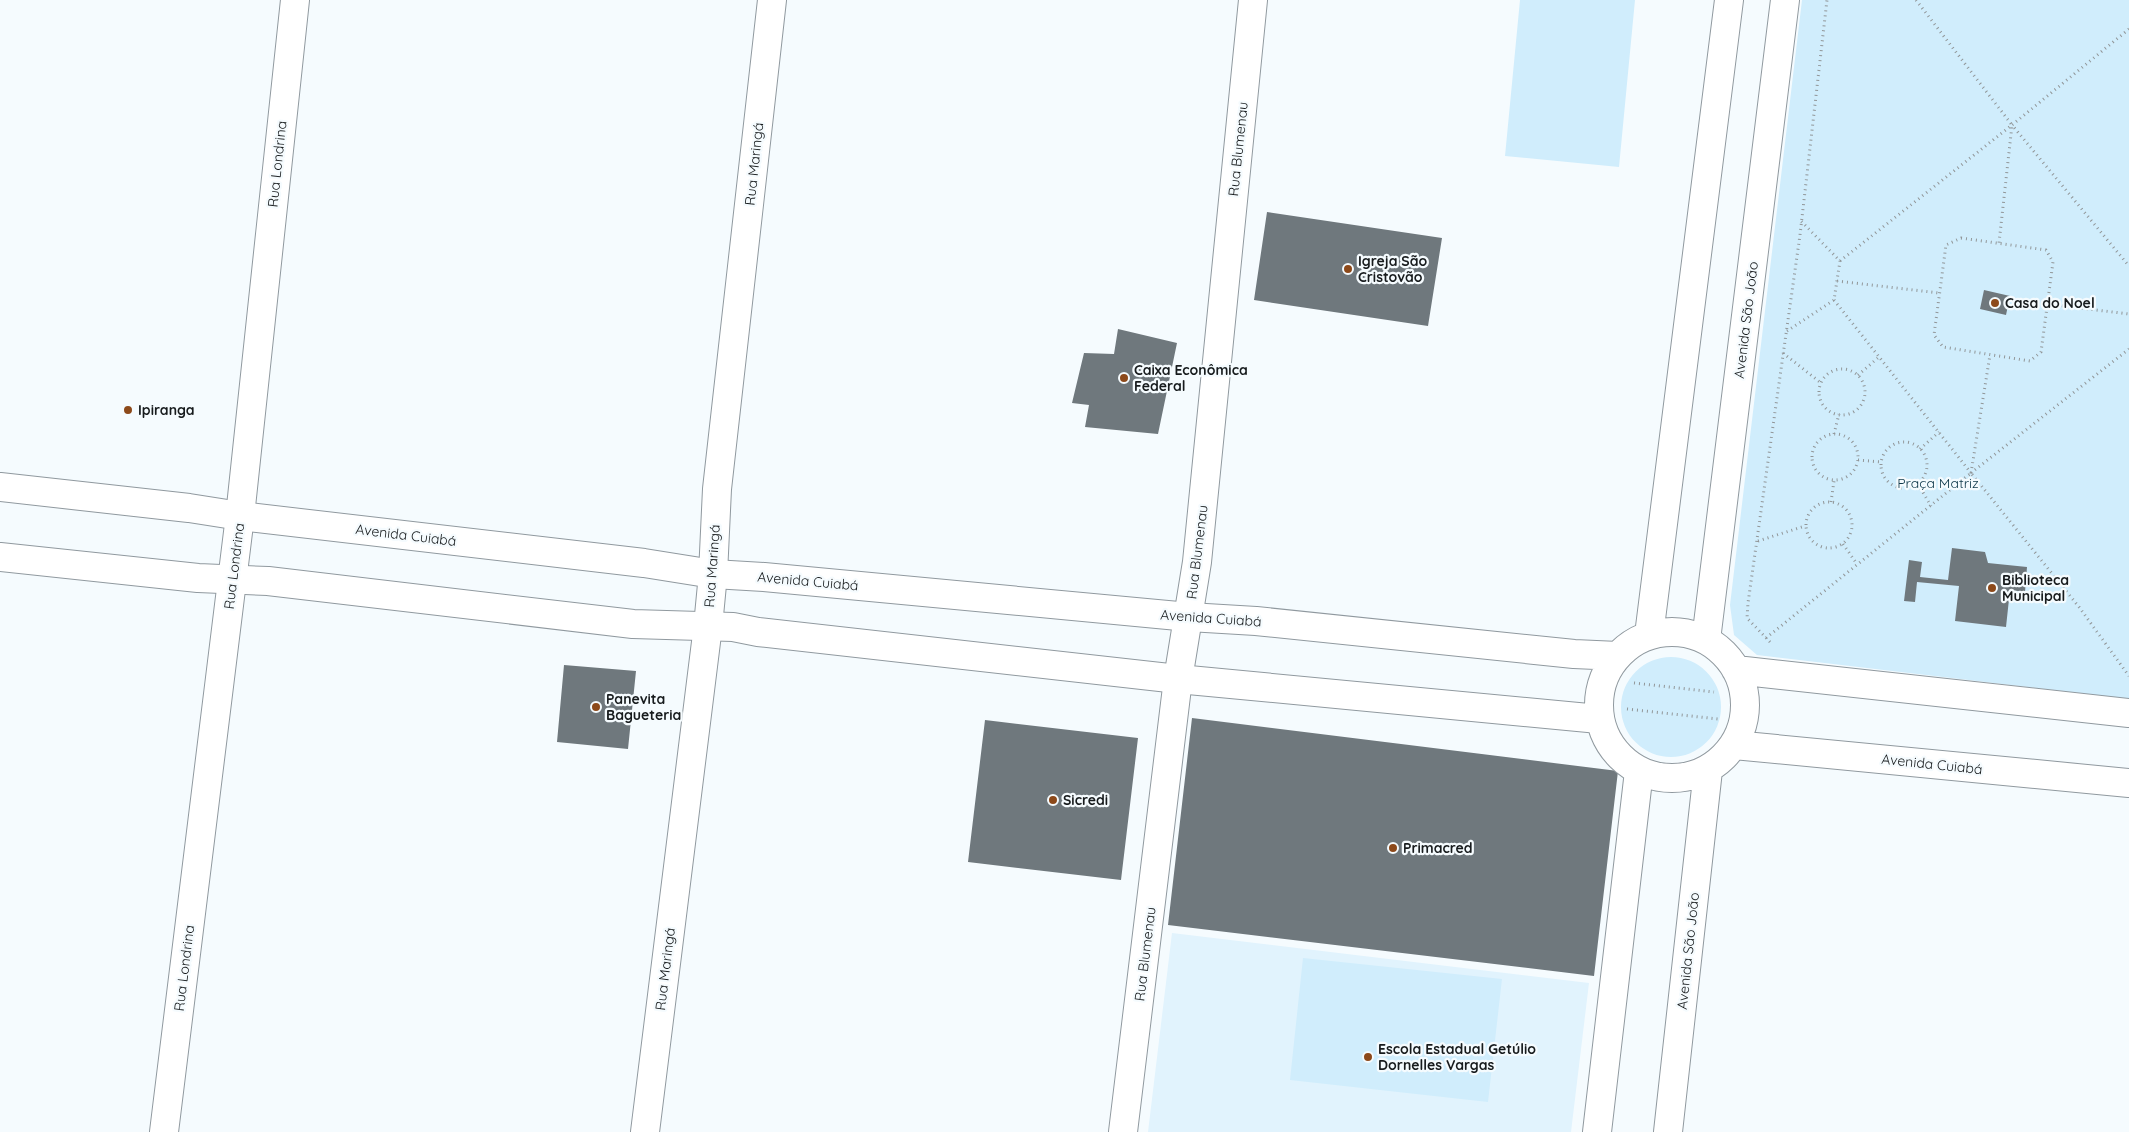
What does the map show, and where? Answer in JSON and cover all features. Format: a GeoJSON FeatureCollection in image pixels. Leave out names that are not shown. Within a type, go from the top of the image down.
{"type":"FeatureCollection","features":[{"type":"Feature","properties":{"kind":"street","name":"Rua Londrina"},"geometry":{"type":"LineString","coordinates":[[164,1132],[240,516],[295,0]]}},
{"type":"Feature","properties":{"kind":"street","name":"Rua Maringá"},"geometry":{"type":"LineString","coordinates":[[645,1132],[708,626],[713,574],[717,489],[772,0]]}},
{"type":"Feature","properties":{"kind":"street","name":"Rua Blumenau"},"geometry":{"type":"LineString","coordinates":[[1123,1132],[1178,679],[1198,562],[1253,0]]}},
{"type":"Feature","properties":{"kind":"street"},"geometry":{"type":"LineString","coordinates":[[1649,635],[1729,0]]}},
{"type":"Feature","properties":{"kind":"street","name":"Avenida São João"},"geometry":{"type":"LineString","coordinates":[[1706,640],[1785,0]]}},
{"type":"Feature","properties":{"kind":"street","name":"Avenida Cuiabá"},"geometry":{"type":"LineString","coordinates":[[0,487],[634,562],[713,574],[1188,617],[1256,621],[1574,654],[1618,656]]}},
{"type":"Feature","properties":{"kind":"street"},"geometry":{"type":"LineString","coordinates":[[0,557],[198,578],[268,581],[633,624],[733,627],[768,633],[1178,679],[1599,719]]}},
{"type":"Feature","properties":{"kind":"street"},"geometry":{"type":"LineString","coordinates":[[1668,632],[1687,634],[1706,640],[1723,653],[1736,670],[1743,688],[1745,708],[1742,727],[1734,745],[1723,759],[1708,770],[1673,779],[1655,777],[1639,771],[1624,761],[1613,748],[1599,719],[1600,692],[1604,680],[1618,656],[1632,644],[1649,635],[1668,632]]}},
{"type":"Feature","properties":{"kind":"street"},"geometry":{"type":"LineString","coordinates":[[1736,670],[2129,713]]}},
{"type":"Feature","properties":{"kind":"street","name":"Avenida Cuiabá"},"geometry":{"type":"LineString","coordinates":[[1734,745],[2129,783]]}},
{"type":"Feature","properties":{"kind":"street","name":"Avenida São João"},"geometry":{"type":"LineString","coordinates":[[1668,1132],[1708,770]]}},
{"type":"Feature","properties":{"kind":"street"},"geometry":{"type":"LineString","coordinates":[[1597,1132],[1639,771]]}},
{"type":"Feature","properties":{"kind":"path"},"geometry":{"type":"LineString","coordinates":[[1771,644],[1748,618],[1787,331],[1827,0]]}},
{"type":"Feature","properties":{"kind":"path"},"geometry":{"type":"LineString","coordinates":[[1916,0],[2012,125],[2129,266]]}},
{"type":"Feature","properties":{"kind":"path"},"geometry":{"type":"LineString","coordinates":[[2129,29],[1840,262],[1834,300],[2079,607],[2129,676]]}},
{"type":"Feature","properties":{"kind":"path"},"geometry":{"type":"LineString","coordinates":[[2000,243],[2012,125]]}},
{"type":"Feature","properties":{"kind":"path"},"geometry":{"type":"LineString","coordinates":[[1801,221],[1840,262]]}},
{"type":"Feature","properties":{"kind":"path"},"geometry":{"type":"LineString","coordinates":[[1961,238],[2000,243],[2046,250],[2053,262],[2041,352],[2030,361],[1943,347],[1934,335],[1946,245],[1961,238]]}},
{"type":"Feature","properties":{"kind":"path"},"geometry":{"type":"LineString","coordinates":[[1837,281],[1939,293]]}},
{"type":"Feature","properties":{"kind":"path"},"geometry":{"type":"LineString","coordinates":[[1787,331],[1834,300]]}},
{"type":"Feature","properties":{"kind":"path"},"geometry":{"type":"LineString","coordinates":[[2047,304],[2129,314]]}},
{"type":"Feature","properties":{"kind":"path"},"geometry":{"type":"LineString","coordinates":[[1766,638],[2129,349]]}},
{"type":"Feature","properties":{"kind":"path"},"geometry":{"type":"LineString","coordinates":[[1784,352],[1821,383]]}},
{"type":"Feature","properties":{"kind":"path"},"geometry":{"type":"LineString","coordinates":[[1971,473],[1990,354]]}},
{"type":"Feature","properties":{"kind":"path"},"geometry":{"type":"LineString","coordinates":[[1858,375],[1879,357]]}},
{"type":"Feature","properties":{"kind":"path"},"geometry":{"type":"LineString","coordinates":[[1849,369],[1858,375],[1864,384],[1865,391],[1861,405],[1850,414],[1838,414],[1827,410],[1819,396],[1821,383],[1827,374],[1834,370],[1849,369]]}},
{"type":"Feature","properties":{"kind":"path"},"geometry":{"type":"LineString","coordinates":[[1834,434],[1838,414]]}},
{"type":"Feature","properties":{"kind":"path"},"geometry":{"type":"LineString","coordinates":[[1920,449],[1939,432]]}},
{"type":"Feature","properties":{"kind":"path"},"geometry":{"type":"LineString","coordinates":[[1834,434],[1848,438],[1853,443],[1857,449],[1858,460],[1855,470],[1850,476],[1834,481],[1821,475],[1812,462],[1815,446],[1820,439],[1834,434]]}},
{"type":"Feature","properties":{"kind":"path"},"geometry":{"type":"LineString","coordinates":[[1910,443],[1920,449],[1926,457],[1927,465],[1923,479],[1918,484],[1911,488],[1896,488],[1884,478],[1881,462],[1883,454],[1896,444],[1910,443]]}},
{"type":"Feature","properties":{"kind":"path"},"geometry":{"type":"LineString","coordinates":[[1858,460],[1881,462]]}},
{"type":"Feature","properties":{"kind":"path"},"geometry":{"type":"LineString","coordinates":[[1831,502],[1834,481]]}},
{"type":"Feature","properties":{"kind":"path"},"geometry":{"type":"LineString","coordinates":[[1918,484],[1931,506]]}},
{"type":"Feature","properties":{"kind":"path"},"geometry":{"type":"LineString","coordinates":[[1831,502],[1841,506],[1850,517],[1851,532],[1843,544],[1828,549],[1814,544],[1808,537],[1806,526],[1808,514],[1814,508],[1820,504],[1831,502]]}},
{"type":"Feature","properties":{"kind":"path"},"geometry":{"type":"LineString","coordinates":[[1758,541],[1806,526]]}},
{"type":"Feature","properties":{"kind":"path"},"geometry":{"type":"LineString","coordinates":[[1843,544],[1858,564]]}},
{"type":"Feature","properties":{"kind":"shaded area","name":"Escola Estadual Getúlio Dornelles Vargas"},"geometry":{"type":"Polygon","coordinates":[[[1172,933],[1589,983],[1571,1132],[1148,1132],[1172,933]]]}},
{"type":"Feature","properties":{"kind":"green space"},"geometry":{"type":"Polygon","coordinates":[[[1520,0],[1635,0],[1619,167],[1505,156],[1520,0]]]}},
{"type":"Feature","properties":{"kind":"green space","name":"Praça Matriz"},"geometry":{"type":"Polygon","coordinates":[[[1802,0],[2129,0],[2129,699],[1757,655],[1734,635],[1730,605],[1802,0]]]}},
{"type":"Feature","properties":{"kind":"green space"},"geometry":{"type":"Polygon","coordinates":[[[1671,657],[1681,658],[1699,665],[1713,679],[1720,697],[1720,717],[1713,735],[1699,749],[1681,756],[1671,757],[1661,756],[1643,749],[1629,735],[1622,717],[1621,707],[1622,697],[1629,679],[1643,665],[1661,658],[1671,657]]]}},
{"type":"Feature","properties":{"kind":"green space"},"geometry":{"type":"Polygon","coordinates":[[[1303,958],[1502,979],[1488,1102],[1290,1080],[1303,958]]]}},
{"type":"Feature","properties":{"kind":"building","name":"Igreja São Cristovão"},"geometry":{"type":"Polygon","coordinates":[[[1267,212],[1442,238],[1428,326],[1254,300],[1267,212]]]}},
{"type":"Feature","properties":{"kind":"building","name":"Casa do Noel"},"geometry":{"type":"Polygon","coordinates":[[[1984,290],[2010,296],[2006,315],[1980,309],[1984,290]]]}},
{"type":"Feature","properties":{"kind":"building","name":"Caixa Econômica Federal"},"geometry":{"type":"Polygon","coordinates":[[[1118,329],[1177,343],[1158,434],[1085,427],[1089,405],[1072,403],[1084,353],[1114,354],[1118,329]]]}},
{"type":"Feature","properties":{"kind":"building","name":"Biblioteca Municipal"},"geometry":{"type":"Polygon","coordinates":[[[1952,548],[1985,552],[1988,563],[2027,567],[2025,592],[2010,590],[2006,627],[1955,621],[1959,586],[1917,582],[1915,602],[1904,601],[1909,560],[1922,562],[1920,577],[1948,580],[1952,548]]]}},
{"type":"Feature","properties":{"kind":"building","name":"Panevita Bagueteria"},"geometry":{"type":"Polygon","coordinates":[[[564,665],[636,671],[628,749],[557,742],[564,665]]]}},
{"type":"Feature","properties":{"kind":"building","name":"Primacred"},"geometry":{"type":"Polygon","coordinates":[[[1192,718],[1618,771],[1594,976],[1168,925],[1192,718]]]}},
{"type":"Feature","properties":{"kind":"building","name":"Sicredi"},"geometry":{"type":"Polygon","coordinates":[[[985,720],[1138,738],[1121,880],[968,862],[985,720]]]}},
{"type":"Feature","properties":{"kind":"place","name":"Igreja São Cristovão"},"geometry":{"type":"Point","coordinates":[1348,269]}},
{"type":"Feature","properties":{"kind":"place","name":"Casa do Noel"},"geometry":{"type":"Point","coordinates":[1995,303]}},
{"type":"Feature","properties":{"kind":"place","name":"Caixa Econômica Federal"},"geometry":{"type":"Point","coordinates":[1124,378]}},
{"type":"Feature","properties":{"kind":"place","name":"Ipiranga"},"geometry":{"type":"Point","coordinates":[128,410]}},
{"type":"Feature","properties":{"kind":"place","name":"Biblioteca Municipal"},"geometry":{"type":"Point","coordinates":[1992,588]}},
{"type":"Feature","properties":{"kind":"place","name":"Panevita Bagueteria"},"geometry":{"type":"Point","coordinates":[596,707]}},
{"type":"Feature","properties":{"kind":"place","name":"Sicredi"},"geometry":{"type":"Point","coordinates":[1053,800]}},
{"type":"Feature","properties":{"kind":"place","name":"Primacred"},"geometry":{"type":"Point","coordinates":[1393,848]}},
{"type":"Feature","properties":{"kind":"place","name":"Escola Estadual Getúlio Dornelles Vargas"},"geometry":{"type":"Point","coordinates":[1368,1057]}}]}
